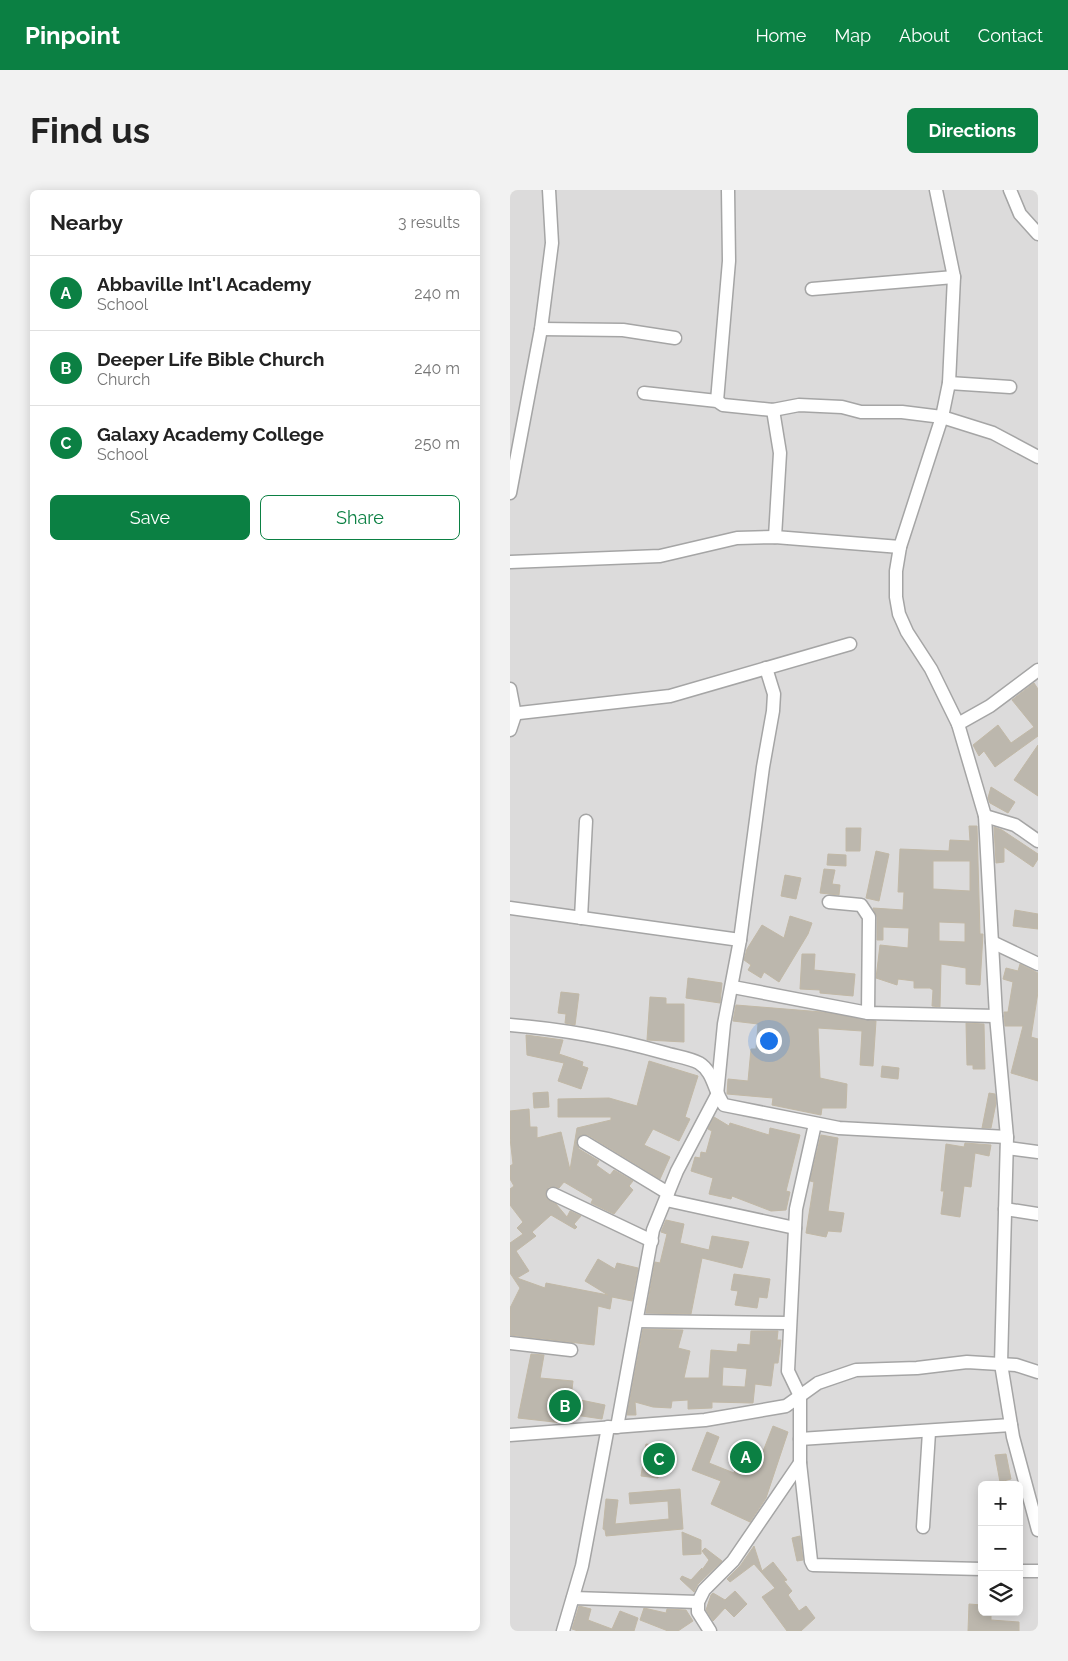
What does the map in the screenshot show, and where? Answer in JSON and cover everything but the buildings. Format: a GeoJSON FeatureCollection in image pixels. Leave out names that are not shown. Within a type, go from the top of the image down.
{"type":"FeatureCollection","features":[{"type":"Feature","properties":{"kind":"street"},"geometry":{"type":"LineString","coordinates":[[510,493],[542,329],[552,243],[549,190]]}},
{"type":"Feature","properties":{"kind":"street"},"geometry":{"type":"LineString","coordinates":[[717,400],[729,261],[728,190]]}},
{"type":"Feature","properties":{"kind":"street"},"geometry":{"type":"LineString","coordinates":[[936,190],[954,277],[949,382],[942,417],[900,547],[896,571],[899,614],[958,724],[984,816],[996,1016],[1007,1142],[1001,1364],[1011,1425],[1038,1530]]}},
{"type":"Feature","properties":{"kind":"street"},"geometry":{"type":"LineString","coordinates":[[1010,190],[1020,214],[1038,234]]}},
{"type":"Feature","properties":{"kind":"street"},"geometry":{"type":"LineString","coordinates":[[812,289],[954,277]]}},
{"type":"Feature","properties":{"kind":"street"},"geometry":{"type":"LineString","coordinates":[[542,329],[623,330],[675,338]]}},
{"type":"Feature","properties":{"kind":"street"},"geometry":{"type":"LineString","coordinates":[[949,382],[1010,387]]}},
{"type":"Feature","properties":{"kind":"street"},"geometry":{"type":"LineString","coordinates":[[644,393],[717,400],[723,405],[773,410],[799,405],[842,407],[861,412],[902,412],[942,417],[994,433],[1038,457]]}},
{"type":"Feature","properties":{"kind":"street"},"geometry":{"type":"LineString","coordinates":[[773,410],[780,453],[775,537]]}},
{"type":"Feature","properties":{"kind":"street"},"geometry":{"type":"LineString","coordinates":[[510,562],[660,556],[737,538],[775,537],[900,547]]}},
{"type":"Feature","properties":{"kind":"street"},"geometry":{"type":"LineString","coordinates":[[512,715],[670,696],[850,644]]}},
{"type":"Feature","properties":{"kind":"street"},"geometry":{"type":"LineString","coordinates":[[563,1631],[582,1566],[637,1321],[652,1241],[677,1171],[717,1095],[724,1024],[733,987],[763,767],[773,711],[774,694],[766,668]]}},
{"type":"Feature","properties":{"kind":"street"},"geometry":{"type":"LineString","coordinates":[[958,724],[990,706],[1038,670]]}},
{"type":"Feature","properties":{"kind":"street"},"geometry":{"type":"LineString","coordinates":[[510,689],[512,715],[510,730]]}},
{"type":"Feature","properties":{"kind":"street"},"geometry":{"type":"LineString","coordinates":[[984,816],[1015,825],[1038,841]]}},
{"type":"Feature","properties":{"kind":"street"},"geometry":{"type":"LineString","coordinates":[[580,918],[586,821]]}},
{"type":"Feature","properties":{"kind":"street"},"geometry":{"type":"LineString","coordinates":[[829,902],[861,905],[869,917],[868,1012]]}},
{"type":"Feature","properties":{"kind":"street"},"geometry":{"type":"LineString","coordinates":[[510,908],[740,940]]}},
{"type":"Feature","properties":{"kind":"street"},"geometry":{"type":"LineString","coordinates":[[992,942],[1038,964]]}},
{"type":"Feature","properties":{"kind":"street"},"geometry":{"type":"LineString","coordinates":[[733,987],[868,1012],[996,1016]]}},
{"type":"Feature","properties":{"kind":"street"},"geometry":{"type":"LineString","coordinates":[[510,1025],[537,1027],[622,1041],[699,1063],[712,1077],[717,1095],[724,1105],[839,1128],[1007,1142],[1038,1152]]}},
{"type":"Feature","properties":{"kind":"street"},"geometry":{"type":"LineString","coordinates":[[815,1124],[796,1209],[788,1371],[800,1396],[800,1463],[813,1565],[978,1569]]}},
{"type":"Feature","properties":{"kind":"street"},"geometry":{"type":"LineString","coordinates":[[584,1142],[667,1196],[795,1228]]}},
{"type":"Feature","properties":{"kind":"street"},"geometry":{"type":"LineString","coordinates":[[553,1194],[652,1241]]}},
{"type":"Feature","properties":{"kind":"street"},"geometry":{"type":"LineString","coordinates":[[1005,1209],[1038,1214]]}},
{"type":"Feature","properties":{"kind":"street"},"geometry":{"type":"LineString","coordinates":[[637,1321],[790,1323]]}},
{"type":"Feature","properties":{"kind":"street"},"geometry":{"type":"LineString","coordinates":[[510,1343],[571,1350]]}},
{"type":"Feature","properties":{"kind":"street"},"geometry":{"type":"LineString","coordinates":[[510,1435],[705,1420],[786,1406],[818,1383],[856,1370],[917,1368],[967,1362],[1016,1365],[1038,1372]]}},
{"type":"Feature","properties":{"kind":"street"},"geometry":{"type":"LineString","coordinates":[[800,1439],[929,1432],[1011,1425]]}},
{"type":"Feature","properties":{"kind":"street"},"geometry":{"type":"LineString","coordinates":[[923,1527],[929,1432]]}},
{"type":"Feature","properties":{"kind":"street"},"geometry":{"type":"LineString","coordinates":[[710,1631],[698,1612],[698,1602],[704,1590],[733,1561],[800,1463]]}},
{"type":"Feature","properties":{"kind":"street"},"geometry":{"type":"LineString","coordinates":[[1023,1570],[1038,1571]]}},
{"type":"Feature","properties":{"kind":"street"},"geometry":{"type":"LineString","coordinates":[[573,1598],[698,1602]]}},
{"type":"Feature","properties":{"kind":"shaded area"},"geometry":{"type":"Polygon","coordinates":[[[510,190],[1038,190],[1038,1631],[510,1631],[510,190]]]}},
{"type":"Feature","properties":{"kind":"place","name":"Deeper Life Bible Church"},"geometry":{"type":"Point","coordinates":[565,1406]}},
{"type":"Feature","properties":{"kind":"place","name":"Abbaville Int'l Academy"},"geometry":{"type":"Point","coordinates":[746,1457]}},
{"type":"Feature","properties":{"kind":"place","name":"Galaxy Academy College"},"geometry":{"type":"Point","coordinates":[659,1459]}}]}
